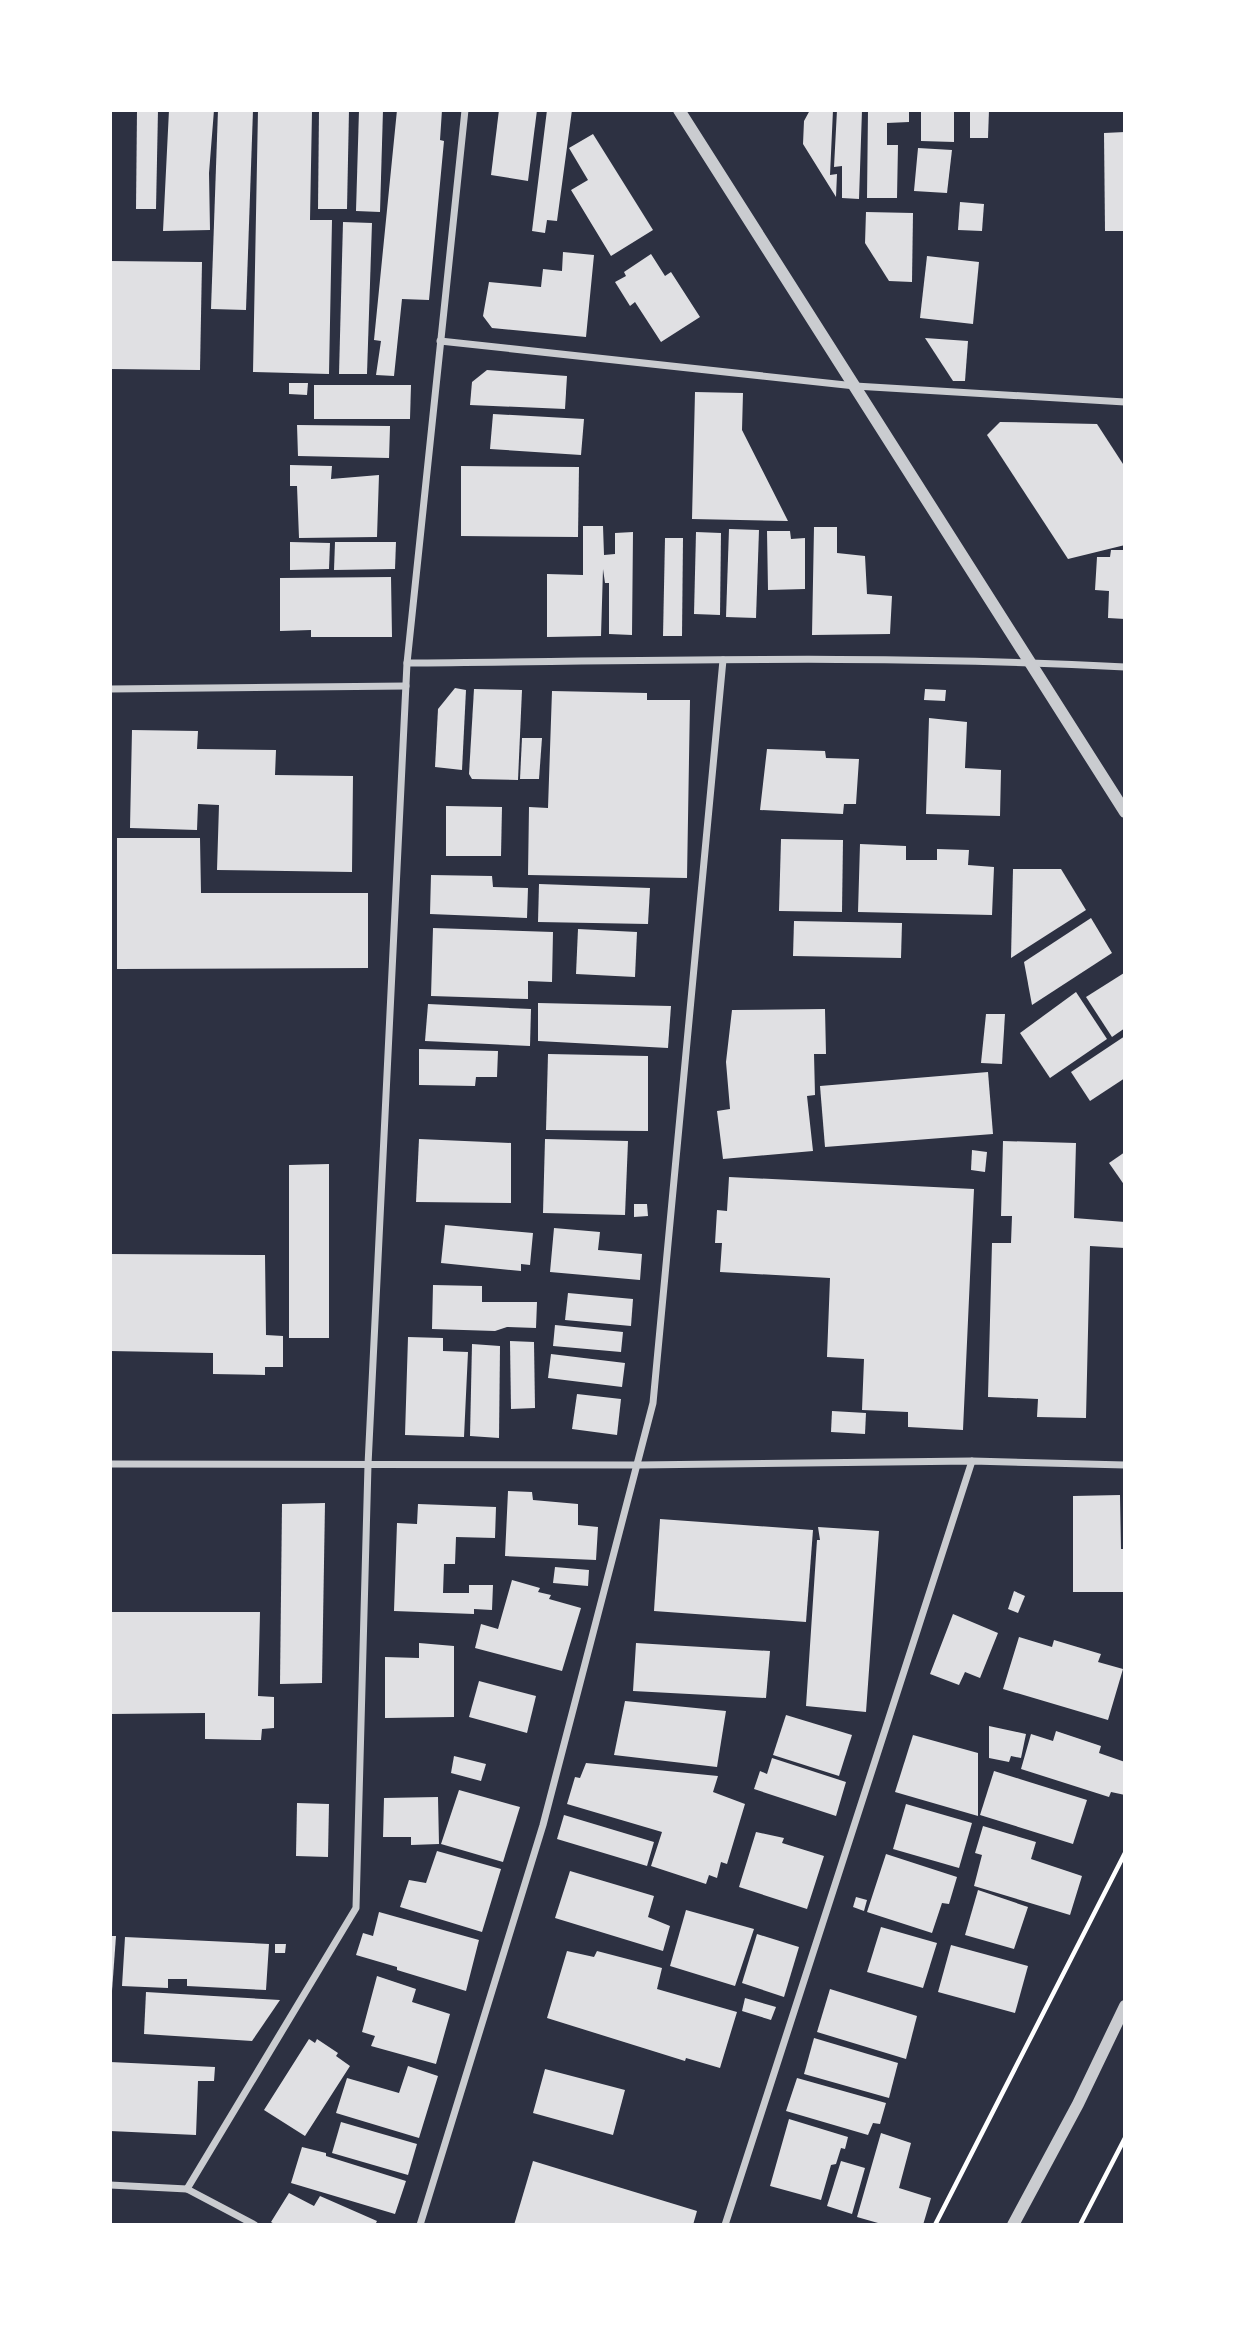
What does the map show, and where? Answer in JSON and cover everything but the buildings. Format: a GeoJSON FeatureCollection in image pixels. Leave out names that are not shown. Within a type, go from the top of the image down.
{"type":"FeatureCollection","features":[{"type":"Feature","properties":{"kind":"street"},"geometry":{"type":"LineString","coordinates":[[187,2189],[356,1908],[368,1465],[407,663],[465,110]]}},
{"type":"Feature","properties":{"kind":"street"},"geometry":{"type":"LineString","coordinates":[[679,110],[1125,812]]}},
{"type":"Feature","properties":{"kind":"street"},"geometry":{"type":"LineString","coordinates":[[440,341],[855,386],[1125,402]]}},
{"type":"Feature","properties":{"kind":"street"},"geometry":{"type":"LineString","coordinates":[[407,663],[723,660],[1030,662],[1125,667]]}},
{"type":"Feature","properties":{"kind":"street"},"geometry":{"type":"LineString","coordinates":[[420,2225],[543,1825],[653,1403],[723,660]]}},
{"type":"Feature","properties":{"kind":"street"},"geometry":{"type":"LineString","coordinates":[[110,689],[406,686]]}},
{"type":"Feature","properties":{"kind":"street"},"geometry":{"type":"LineString","coordinates":[[725,2225],[972,1461]]}},
{"type":"Feature","properties":{"kind":"street"},"geometry":{"type":"LineString","coordinates":[[110,1464],[638,1465],[972,1461],[1125,1465]]}},
{"type":"Feature","properties":{"kind":"street"},"geometry":{"type":"LineString","coordinates":[[1013,2225],[1078,2104],[1125,2006]]}},
{"type":"Feature","properties":{"kind":"street"},"geometry":{"type":"LineString","coordinates":[[110,2185],[187,2189],[255,2225]]}},
{"type":"Feature","properties":{"kind":"path"},"geometry":{"type":"LineString","coordinates":[[935,2225],[1125,1853]]}},
{"type":"Feature","properties":{"kind":"path"},"geometry":{"type":"LineString","coordinates":[[1080,2225],[1125,2138]]}}]}
